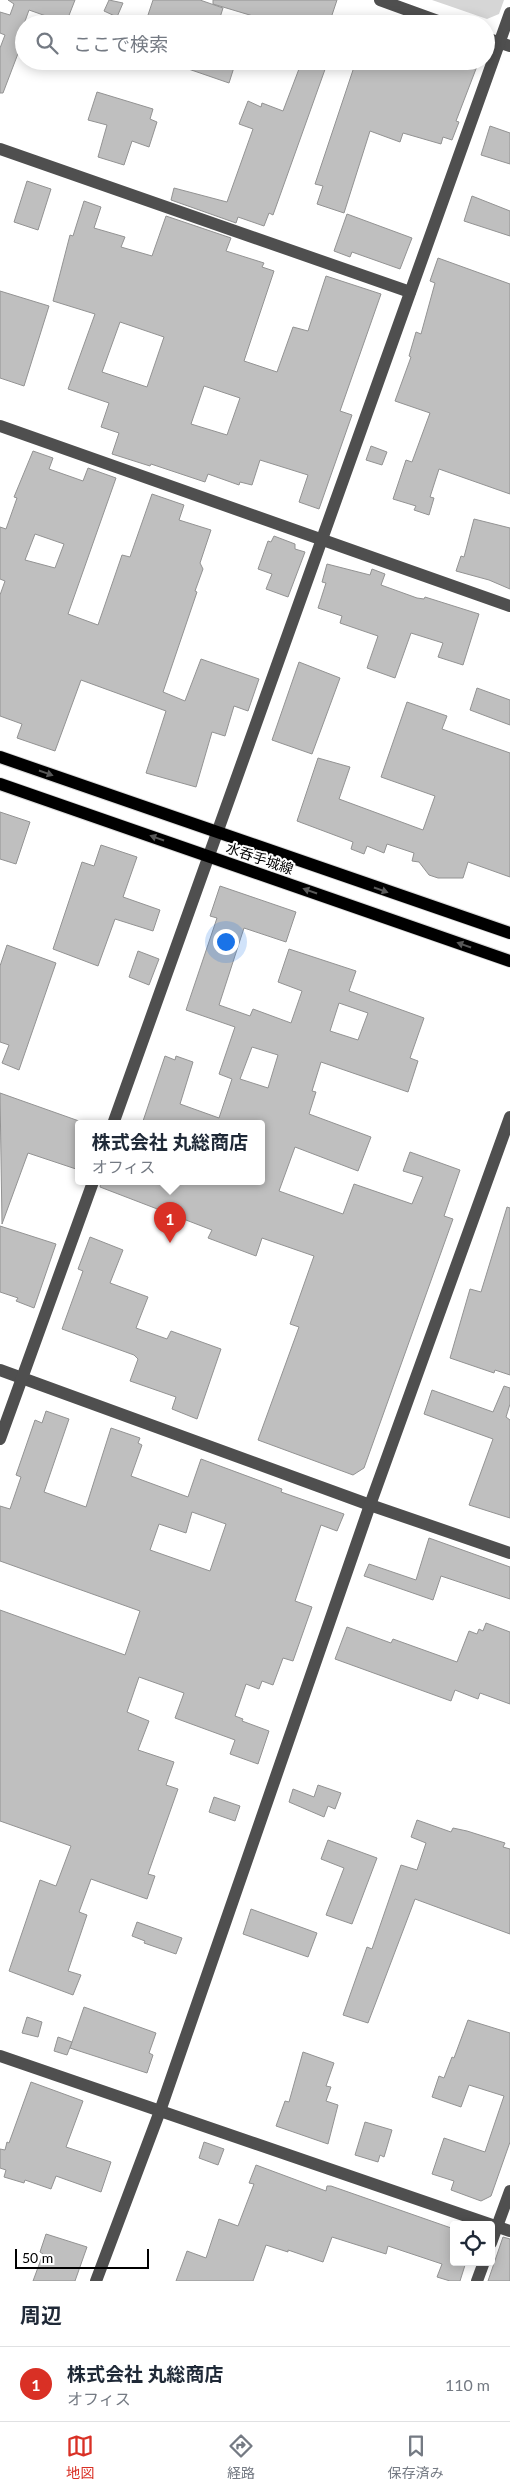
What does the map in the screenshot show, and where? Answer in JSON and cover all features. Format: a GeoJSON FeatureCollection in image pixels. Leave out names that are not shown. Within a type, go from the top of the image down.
{"type":"FeatureCollection","features":[{"type":"Feature","properties":{"kind":"main road","name":"水呑手城線"},"geometry":{"type":"LineString","coordinates":[[0,757],[510,934]]}},
{"type":"Feature","properties":{"kind":"main road","name":"水呑手城線"},"geometry":{"type":"LineString","coordinates":[[0,784],[510,961]]}},
{"type":"Feature","properties":{"kind":"street"},"geometry":{"type":"LineString","coordinates":[[380,0],[421,15]]}},
{"type":"Feature","properties":{"kind":"street"},"geometry":{"type":"LineString","coordinates":[[114,1120],[410,292],[505,44],[510,13]]}},
{"type":"Feature","properties":{"kind":"street"},"geometry":{"type":"LineString","coordinates":[[0,149],[410,292]]}},
{"type":"Feature","properties":{"kind":"street"},"geometry":{"type":"LineString","coordinates":[[0,426],[510,606]]}},
{"type":"Feature","properties":{"kind":"street"},"geometry":{"type":"LineString","coordinates":[[96,2281],[160,2111],[370,1505],[510,1117]]}},
{"type":"Feature","properties":{"kind":"street"},"geometry":{"type":"LineString","coordinates":[[0,1440],[92,1185]]}},
{"type":"Feature","properties":{"kind":"street"},"geometry":{"type":"LineString","coordinates":[[0,1370],[370,1505],[510,1553]]}},
{"type":"Feature","properties":{"kind":"street"},"geometry":{"type":"LineString","coordinates":[[0,2056],[510,2231]]}},
{"type":"Feature","properties":{"kind":"street"},"geometry":{"type":"LineString","coordinates":[[495,2231],[510,2191]]}},
{"type":"Feature","properties":{"kind":"street"},"geometry":{"type":"LineString","coordinates":[[477,2281],[483,2266]]}},
{"type":"Feature","properties":{"kind":"shaded area"},"geometry":{"type":"Polygon","coordinates":[[[432,0],[504,0],[499,14],[475,15],[432,0]]]}},
{"type":"Feature","properties":{"kind":"building"},"geometry":{"type":"Polygon","coordinates":[[[8,0],[75,0],[69,15],[43,15],[29,10],[27,15],[15,15],[15,61],[3,93],[0,93],[0,48],[5,35],[0,33],[0,12],[10,15],[14,4],[8,0]]]}},
{"type":"Feature","properties":{"kind":"building"},"geometry":{"type":"Polygon","coordinates":[[[109,0],[123,3],[118,15],[104,11],[109,0]]]}},
{"type":"Feature","properties":{"kind":"building"},"geometry":{"type":"Polygon","coordinates":[[[153,0],[200,0],[223,8],[221,15],[148,15],[153,0]]]}},
{"type":"Feature","properties":{"kind":"building"},"geometry":{"type":"Polygon","coordinates":[[[213,0],[337,0],[332,15],[250,15],[213,4],[213,0]]]}},
{"type":"Feature","properties":{"kind":"building"},"geometry":{"type":"Polygon","coordinates":[[[191,70],[233,70],[229,83],[191,70]]]}},
{"type":"Feature","properties":{"kind":"building"},"geometry":{"type":"Polygon","coordinates":[[[299,70],[325,70],[273,215],[269,213],[264,226],[238,217],[236,223],[171,200],[174,188],[227,202],[253,129],[239,124],[248,101],[261,107],[262,103],[283,111],[299,70]]]}},
{"type":"Feature","properties":{"kind":"building"},"geometry":{"type":"Polygon","coordinates":[[[353,70],[476,70],[456,121],[459,122],[452,140],[443,137],[441,144],[403,133],[400,142],[370,131],[344,213],[317,204],[323,186],[315,184],[353,70]]]}},
{"type":"Feature","properties":{"kind":"building"},"geometry":{"type":"Polygon","coordinates":[[[97,92],[153,109],[150,119],[157,122],[149,147],[132,141],[124,165],[98,157],[107,125],[88,120],[97,92]]]}},
{"type":"Feature","properties":{"kind":"building"},"geometry":{"type":"Polygon","coordinates":[[[490,126],[510,133],[510,164],[481,155],[490,126]]]}},
{"type":"Feature","properties":{"kind":"building"},"geometry":{"type":"Polygon","coordinates":[[[27,181],[51,189],[38,230],[14,222],[27,181]]]}},
{"type":"Feature","properties":{"kind":"building"},"geometry":{"type":"Polygon","coordinates":[[[472,196],[510,211],[510,236],[464,221],[472,196]]]}},
{"type":"Feature","properties":{"kind":"building"},"geometry":{"type":"Polygon","coordinates":[[[84,201],[101,207],[94,228],[125,237],[121,247],[152,256],[166,216],[231,238],[226,251],[264,263],[262,267],[274,271],[244,361],[277,372],[293,327],[308,331],[326,276],[381,294],[340,411],[352,415],[319,509],[299,502],[308,475],[260,460],[252,485],[240,482],[239,485],[208,474],[205,482],[151,464],[150,466],[112,454],[119,433],[101,427],[109,403],[68,389],[95,314],[53,301],[70,235],[73,236],[84,201]],[[120,322],[102,372],[147,387],[164,337],[120,322]],[[204,386],[191,424],[227,435],[240,398],[204,386]]]}},
{"type":"Feature","properties":{"kind":"building"},"geometry":{"type":"Polygon","coordinates":[[[347,214],[412,238],[400,269],[352,252],[350,257],[334,251],[347,214]]]}},
{"type":"Feature","properties":{"kind":"building"},"geometry":{"type":"Polygon","coordinates":[[[438,258],[510,284],[510,494],[439,469],[430,497],[434,498],[429,515],[414,510],[416,506],[393,499],[406,460],[412,462],[430,413],[395,401],[411,357],[409,356],[416,332],[421,334],[435,283],[430,281],[438,258]]]}},
{"type":"Feature","properties":{"kind":"building"},"geometry":{"type":"Polygon","coordinates":[[[0,291],[49,306],[24,386],[0,378],[0,291]]]}},
{"type":"Feature","properties":{"kind":"building"},"geometry":{"type":"Polygon","coordinates":[[[371,446],[387,452],[382,465],[366,460],[371,446]]]}},
{"type":"Feature","properties":{"kind":"building"},"geometry":{"type":"Polygon","coordinates":[[[33,451],[53,458],[49,469],[83,481],[88,468],[116,478],[68,614],[98,625],[122,555],[130,557],[152,494],[184,505],[179,520],[211,530],[200,563],[203,569],[195,591],[197,592],[163,692],[185,701],[201,659],[259,679],[248,711],[234,706],[225,736],[212,732],[196,787],[146,773],[166,711],[81,680],[55,751],[17,738],[22,724],[0,716],[0,595],[5,581],[0,579],[0,527],[6,529],[17,498],[14,497],[33,451]],[[35,534],[25,560],[55,568],[64,544],[35,534]]]}},
{"type":"Feature","properties":{"kind":"building"},"geometry":{"type":"Polygon","coordinates":[[[474,519],[510,528],[510,589],[489,580],[456,571],[461,556],[464,557],[474,519]]]}},
{"type":"Feature","properties":{"kind":"building"},"geometry":{"type":"Polygon","coordinates":[[[274,536],[295,544],[295,549],[305,552],[288,597],[266,589],[272,574],[258,569],[268,541],[271,542],[274,536]]]}},
{"type":"Feature","properties":{"kind":"building"},"geometry":{"type":"Polygon","coordinates":[[[327,564],[370,575],[372,569],[385,574],[381,585],[417,598],[424,599],[425,597],[479,614],[463,665],[438,657],[443,643],[411,633],[395,678],[367,668],[378,636],[340,623],[342,616],[318,608],[326,583],[322,582],[327,564]]]}},
{"type":"Feature","properties":{"kind":"building"},"geometry":{"type":"Polygon","coordinates":[[[299,662],[340,678],[312,754],[272,740],[299,662]]]}},
{"type":"Feature","properties":{"kind":"building"},"geometry":{"type":"Polygon","coordinates":[[[477,688],[510,700],[510,725],[470,710],[477,688]]]}},
{"type":"Feature","properties":{"kind":"building"},"geometry":{"type":"Polygon","coordinates":[[[407,702],[447,716],[442,729],[510,753],[510,877],[468,862],[463,878],[438,878],[429,875],[419,862],[412,861],[414,853],[387,844],[384,853],[367,846],[364,854],[351,849],[353,842],[297,821],[318,758],[350,767],[339,799],[423,830],[435,796],[381,777],[407,702]]]}},
{"type":"Feature","properties":{"kind":"building"},"geometry":{"type":"Polygon","coordinates":[[[0,812],[30,822],[16,864],[0,859],[0,812]]]}},
{"type":"Feature","properties":{"kind":"building"},"geometry":{"type":"Polygon","coordinates":[[[101,845],[137,857],[123,897],[160,910],[153,931],[115,919],[98,966],[53,949],[82,862],[94,866],[101,845]]]}},
{"type":"Feature","properties":{"kind":"building"},"geometry":{"type":"Polygon","coordinates":[[[220,886],[296,912],[286,942],[244,928],[219,1005],[250,1016],[253,1009],[291,1023],[302,991],[278,982],[289,949],[356,971],[349,991],[424,1018],[410,1058],[418,1061],[408,1092],[321,1062],[312,1091],[316,1092],[309,1114],[371,1137],[358,1171],[295,1147],[279,1191],[343,1214],[354,1184],[412,1204],[423,1177],[403,1171],[410,1152],[460,1170],[444,1216],[453,1219],[364,1468],[353,1475],[258,1440],[299,1327],[290,1324],[314,1256],[262,1238],[256,1256],[208,1238],[212,1230],[100,1187],[100,1185],[265,1185],[265,1120],[143,1120],[165,1056],[175,1060],[176,1056],[193,1062],[180,1104],[219,1118],[232,1079],[219,1074],[235,1027],[186,1010],[217,918],[210,916],[220,886]],[[339,1003],[330,1031],[358,1040],[368,1013],[339,1003]],[[252,1047],[240,1079],[268,1088],[278,1055],[252,1047]]]}},
{"type":"Feature","properties":{"kind":"building"},"geometry":{"type":"Polygon","coordinates":[[[7,945],[56,963],[19,1070],[2,1063],[9,1045],[0,1042],[0,966],[7,945]]]}},
{"type":"Feature","properties":{"kind":"building"},"geometry":{"type":"Polygon","coordinates":[[[138,951],[159,959],[149,985],[129,977],[138,951]]]}},
{"type":"Feature","properties":{"kind":"building"},"geometry":{"type":"Polygon","coordinates":[[[0,1093],[76,1120],[75,1169],[28,1153],[2,1224],[0,1093]]]}},
{"type":"Feature","properties":{"kind":"building"},"geometry":{"type":"Polygon","coordinates":[[[507,1207],[510,1208],[510,1375],[495,1370],[494,1373],[450,1358],[470,1289],[481,1292],[507,1207]]]}},
{"type":"Feature","properties":{"kind":"building"},"geometry":{"type":"Polygon","coordinates":[[[0,1226],[56,1244],[34,1308],[16,1301],[18,1298],[0,1292],[0,1226]]]}},
{"type":"Feature","properties":{"kind":"building"},"geometry":{"type":"Polygon","coordinates":[[[90,1237],[123,1250],[110,1283],[148,1297],[136,1328],[167,1339],[171,1331],[221,1349],[197,1419],[172,1409],[176,1397],[130,1381],[138,1359],[134,1355],[62,1329],[83,1271],[78,1269],[90,1237]]]}},
{"type":"Feature","properties":{"kind":"building"},"geometry":{"type":"Polygon","coordinates":[[[504,1386],[510,1388],[510,1404],[506,1417],[510,1420],[510,1518],[469,1505],[493,1439],[424,1414],[432,1390],[493,1412],[504,1386]]]}},
{"type":"Feature","properties":{"kind":"building"},"geometry":{"type":"Polygon","coordinates":[[[46,1411],[69,1419],[44,1492],[86,1507],[111,1428],[140,1438],[138,1443],[142,1445],[131,1476],[188,1497],[201,1459],[282,1489],[281,1492],[344,1514],[337,1531],[321,1525],[295,1601],[312,1607],[293,1661],[283,1658],[273,1685],[262,1681],[259,1689],[246,1684],[235,1716],[243,1719],[242,1721],[269,1731],[258,1764],[230,1754],[235,1740],[175,1718],[184,1693],[139,1677],[127,1712],[149,1721],[138,1750],[174,1762],[166,1785],[178,1789],[148,1874],[155,1876],[147,1899],[91,1879],[79,1912],[87,1915],[68,1971],[81,1975],[73,1995],[9,1971],[40,1880],[56,1886],[71,1846],[0,1821],[0,1610],[125,1655],[140,1611],[0,1561],[0,1506],[10,1509],[21,1477],[16,1475],[35,1420],[42,1423],[46,1411]],[[192,1512],[186,1533],[159,1524],[150,1550],[210,1571],[226,1524],[192,1512]]]}},
{"type":"Feature","properties":{"kind":"building"},"geometry":{"type":"Polygon","coordinates":[[[429,1538],[510,1567],[510,1599],[441,1576],[433,1600],[364,1576],[369,1564],[416,1580],[429,1538]]]}},
{"type":"Feature","properties":{"kind":"building"},"geometry":{"type":"Polygon","coordinates":[[[486,1623],[510,1632],[510,1704],[480,1693],[478,1699],[455,1690],[451,1701],[335,1659],[347,1627],[391,1643],[393,1639],[457,1662],[469,1631],[477,1634],[479,1629],[483,1631],[486,1623]]]}},
{"type":"Feature","properties":{"kind":"building"},"geometry":{"type":"Polygon","coordinates":[[[318,1785],[341,1793],[335,1809],[328,1806],[324,1817],[289,1802],[293,1789],[314,1797],[318,1785]]]}},
{"type":"Feature","properties":{"kind":"building"},"geometry":{"type":"Polygon","coordinates":[[[214,1797],[240,1806],[235,1821],[209,1812],[214,1797]]]}},
{"type":"Feature","properties":{"kind":"building"},"geometry":{"type":"Polygon","coordinates":[[[417,1820],[451,1832],[453,1828],[467,1831],[505,1843],[503,1847],[510,1849],[510,1934],[415,1899],[368,2023],[343,2015],[367,1947],[372,1949],[401,1865],[417,1870],[426,1843],[411,1837],[417,1820]]]}},
{"type":"Feature","properties":{"kind":"building"},"geometry":{"type":"Polygon","coordinates":[[[328,1840],[377,1858],[352,1924],[326,1915],[344,1868],[321,1859],[328,1840]]]}},
{"type":"Feature","properties":{"kind":"building"},"geometry":{"type":"Polygon","coordinates":[[[251,1909],[317,1933],[308,1957],[243,1934],[251,1909]]]}},
{"type":"Feature","properties":{"kind":"building"},"geometry":{"type":"Polygon","coordinates":[[[137,1922],[182,1938],[176,1954],[144,1943],[145,1941],[132,1936],[137,1922]]]}},
{"type":"Feature","properties":{"kind":"building"},"geometry":{"type":"Polygon","coordinates":[[[84,2007],[156,2033],[149,2053],[153,2055],[147,2073],[70,2048],[84,2007]]]}},
{"type":"Feature","properties":{"kind":"building"},"geometry":{"type":"Polygon","coordinates":[[[27,2017],[42,2022],[38,2037],[22,2033],[27,2017]]]}},
{"type":"Feature","properties":{"kind":"building"},"geometry":{"type":"Polygon","coordinates":[[[468,2020],[510,2033],[510,2142],[491,2196],[481,2201],[451,2190],[454,2181],[432,2174],[444,2138],[485,2152],[504,2096],[469,2085],[461,2107],[432,2097],[439,2076],[444,2078],[452,2057],[454,2058],[468,2020]]]}},
{"type":"Feature","properties":{"kind":"building"},"geometry":{"type":"Polygon","coordinates":[[[58,2037],[72,2042],[67,2055],[54,2051],[58,2037]]]}},
{"type":"Feature","properties":{"kind":"building"},"geometry":{"type":"Polygon","coordinates":[[[303,2052],[334,2063],[326,2086],[331,2087],[326,2101],[338,2105],[328,2144],[276,2126],[285,2101],[289,2102],[303,2052]]]}},
{"type":"Feature","properties":{"kind":"building"},"geometry":{"type":"Polygon","coordinates":[[[31,2082],[83,2101],[66,2147],[111,2162],[101,2192],[56,2176],[51,2189],[25,2180],[24,2183],[4,2177],[6,2170],[0,2168],[0,2149],[5,2150],[7,2142],[9,2143],[31,2082]]]}},
{"type":"Feature","properties":{"kind":"building"},"geometry":{"type":"Polygon","coordinates":[[[365,2122],[392,2130],[384,2157],[380,2155],[378,2162],[355,2155],[365,2122]]]}},
{"type":"Feature","properties":{"kind":"building"},"geometry":{"type":"Polygon","coordinates":[[[204,2142],[224,2149],[218,2165],[199,2158],[204,2142]]]}},
{"type":"Feature","properties":{"kind":"building"},"geometry":{"type":"Polygon","coordinates":[[[256,2165],[326,2191],[327,2186],[331,2186],[450,2228],[450,2266],[465,2266],[460,2281],[450,2281],[437,2277],[442,2264],[388,2246],[386,2254],[332,2237],[323,2262],[266,2245],[253,2281],[176,2281],[187,2251],[206,2258],[219,2219],[238,2226],[254,2184],[249,2183],[256,2165]]]}},
{"type":"Feature","properties":{"kind":"building"},"geometry":{"type":"Polygon","coordinates":[[[46,2234],[87,2247],[75,2281],[33,2281],[43,2254],[40,2252],[46,2234]]]}},
{"type":"Feature","properties":{"kind":"building"},"geometry":{"type":"Polygon","coordinates":[[[503,2237],[510,2239],[510,2281],[488,2281],[493,2266],[495,2266],[503,2237]]]}},
{"type":"Feature","properties":{"kind":"place","name":"株式会社 丸総商店"},"geometry":{"type":"Point","coordinates":[170,1243]}}]}
